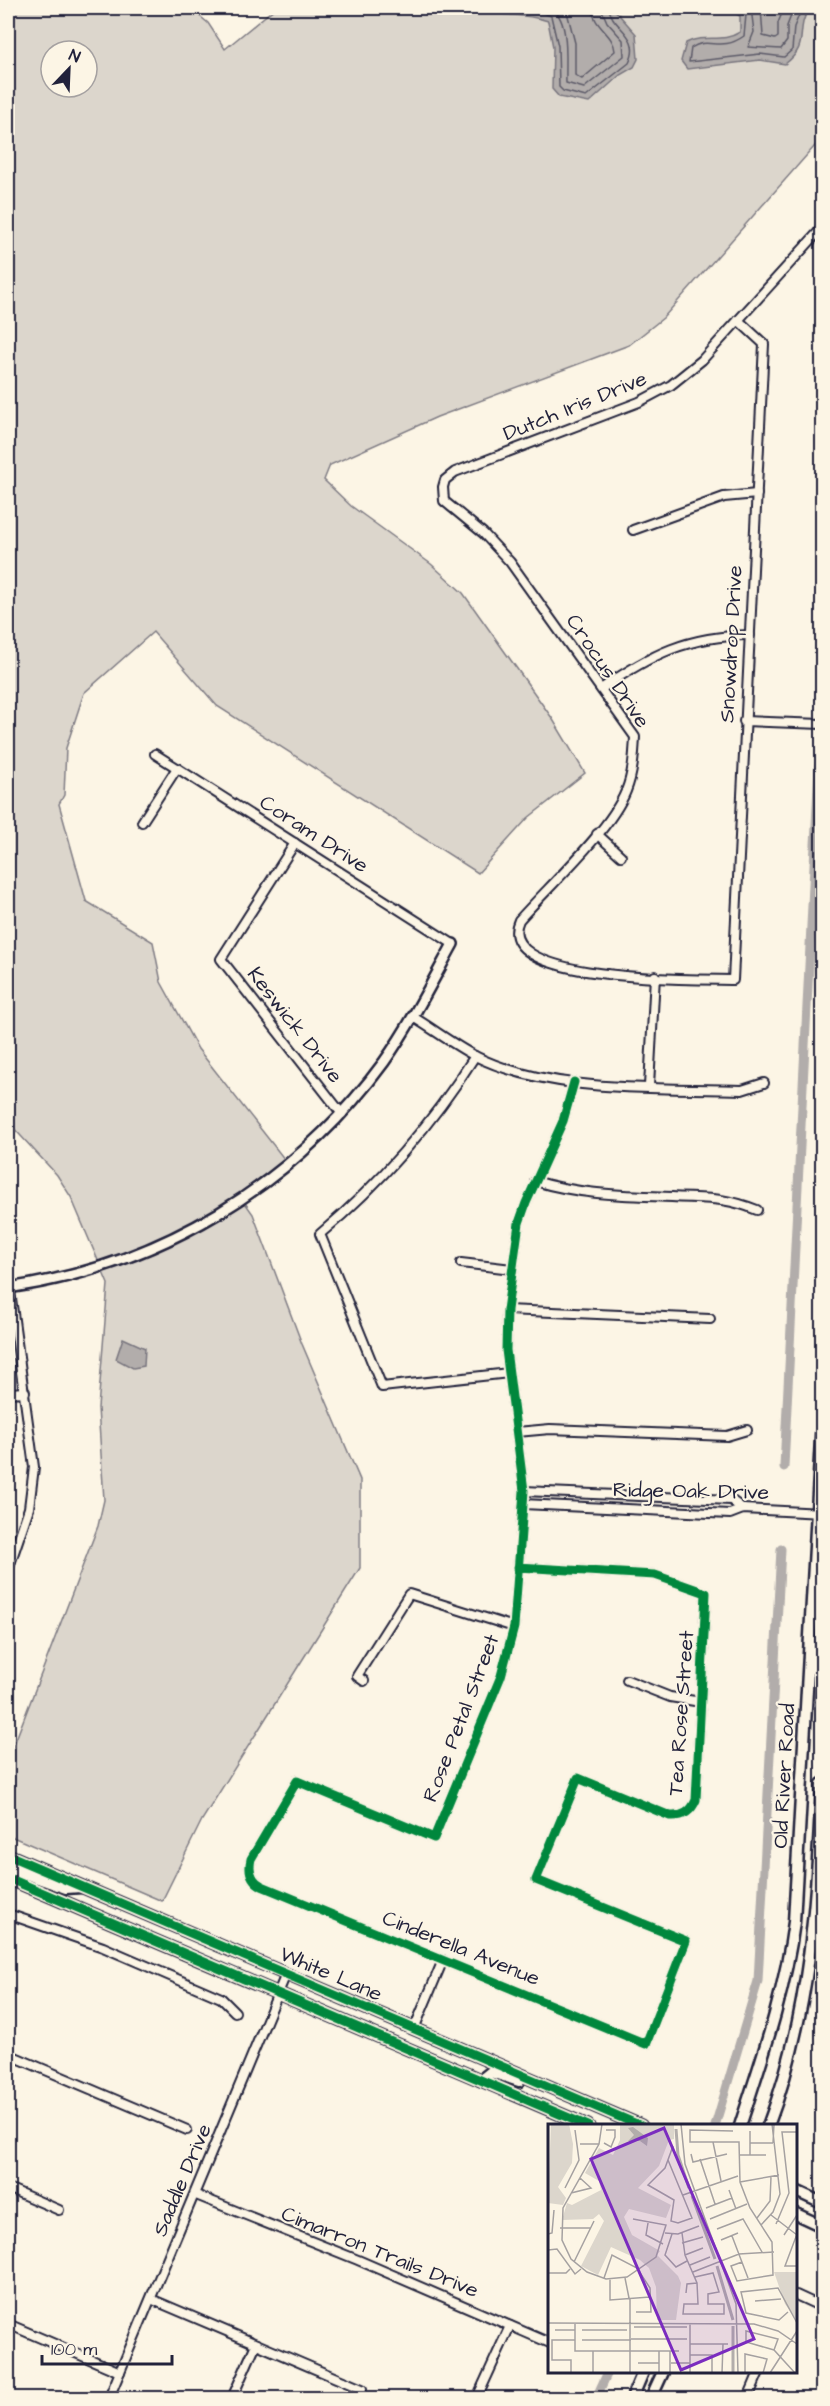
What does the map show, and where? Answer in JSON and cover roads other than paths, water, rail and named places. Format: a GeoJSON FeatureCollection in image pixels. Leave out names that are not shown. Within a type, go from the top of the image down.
{"type":"FeatureCollection","features":[{"type":"Feature","properties":{"kind":"main road","name":"Old River Road"},"geometry":{"type":"LineString","coordinates":[[741,2124],[780,1998],[793,1931],[820,1513],[822,1421]]}},
{"type":"Feature","properties":{"kind":"main road","name":"Old River Road"},"geometry":{"type":"LineString","coordinates":[[769,2124],[785,2075],[806,1984],[815,1925],[822,1784]]}},
{"type":"Feature","properties":{"kind":"main road","name":"White Lane"},"geometry":{"type":"LineString","coordinates":[[8,1855],[636,2124]]}},
{"type":"Feature","properties":{"kind":"main road"},"geometry":{"type":"LineString","coordinates":[[8,1867],[66,1888],[81,1887]]}},
{"type":"Feature","properties":{"kind":"main road","name":"White Lane"},"geometry":{"type":"LineString","coordinates":[[8,1878],[583,2124]]}},
{"type":"Feature","properties":{"kind":"main road"},"geometry":{"type":"LineString","coordinates":[[481,2080],[491,2072],[495,2072],[532,2085],[545,2085]]}},
{"type":"Feature","properties":{"kind":"main road"},"geometry":{"type":"LineString","coordinates":[[797,2193],[822,2203]]}},
{"type":"Feature","properties":{"kind":"main road"},"geometry":{"type":"LineString","coordinates":[[797,2215],[822,2226]]}},
{"type":"Feature","properties":{"kind":"main road"},"geometry":{"type":"LineString","coordinates":[[632,2398],[643,2373]]}},
{"type":"Feature","properties":{"kind":"main road"},"geometry":{"type":"LineString","coordinates":[[651,2398],[663,2373]]}},
{"type":"Feature","properties":{"kind":"street","name":"Dutch Iris Drive"},"geometry":{"type":"LineString","coordinates":[[455,472],[656,394],[702,360],[822,228]]}},
{"type":"Feature","properties":{"kind":"street","name":"Snowdrop Drive"},"geometry":{"type":"LineString","coordinates":[[655,976],[733,980],[744,794],[744,721],[764,344],[738,320]]}},
{"type":"Feature","properties":{"kind":"street","name":"Crocus Drive"},"geometry":{"type":"LineString","coordinates":[[455,472],[445,480],[442,487],[444,501],[483,533],[510,562],[635,737],[633,762],[626,792],[610,819],[519,920],[516,934],[523,948],[564,968],[586,973],[655,976]]}},
{"type":"Feature","properties":{"kind":"street"},"geometry":{"type":"LineString","coordinates":[[633,530],[724,497],[757,494]]}},
{"type":"Feature","properties":{"kind":"street"},"geometry":{"type":"LineString","coordinates":[[601,689],[633,666],[671,648],[708,638],[750,635]]}},
{"type":"Feature","properties":{"kind":"street"},"geometry":{"type":"LineString","coordinates":[[744,721],[822,724]]}},
{"type":"Feature","properties":{"kind":"street","name":"Coram Drive"},"geometry":{"type":"LineString","coordinates":[[155,754],[453,944]]}},
{"type":"Feature","properties":{"kind":"street"},"geometry":{"type":"LineString","coordinates":[[142,822],[177,768]]}},
{"type":"Feature","properties":{"kind":"street"},"geometry":{"type":"LineString","coordinates":[[597,834],[621,856]]}},
{"type":"Feature","properties":{"kind":"street","name":"Keswick Drive"},"geometry":{"type":"LineString","coordinates":[[295,843],[220,959],[342,1114]]}},
{"type":"Feature","properties":{"kind":"street"},"geometry":{"type":"LineString","coordinates":[[9,1288],[101,1268],[190,1230],[266,1182],[306,1150],[342,1114],[384,1061],[413,1017],[453,944]]}},
{"type":"Feature","properties":{"kind":"street"},"geometry":{"type":"LineString","coordinates":[[649,1086],[655,976]]}},
{"type":"Feature","properties":{"kind":"street"},"geometry":{"type":"LineString","coordinates":[[413,1017],[475,1056],[536,1077],[574,1082],[742,1090],[764,1083]]}},
{"type":"Feature","properties":{"kind":"street"},"geometry":{"type":"LineString","coordinates":[[475,1056],[414,1143],[369,1191],[320,1234],[382,1387],[509,1373]]}},
{"type":"Feature","properties":{"kind":"street","name":"Rose Petal Street"},"geometry":{"type":"LineString","coordinates":[[262,1886],[250,1872],[251,1859],[297,1781],[434,1838],[504,1666],[514,1627],[524,1491],[509,1373],[506,1340],[507,1310],[519,1223],[563,1121],[574,1082]]}},
{"type":"Feature","properties":{"kind":"street"},"geometry":{"type":"LineString","coordinates":[[536,1181],[577,1192],[733,1200],[758,1210]]}},
{"type":"Feature","properties":{"kind":"street"},"geometry":{"type":"LineString","coordinates":[[461,1263],[512,1269]]}},
{"type":"Feature","properties":{"kind":"street"},"geometry":{"type":"LineString","coordinates":[[8,1276],[33,1446],[33,1488],[24,1528],[8,1570]]}},
{"type":"Feature","properties":{"kind":"street"},"geometry":{"type":"LineString","coordinates":[[507,1310],[710,1319]]}},
{"type":"Feature","properties":{"kind":"street"},"geometry":{"type":"LineString","coordinates":[[8,1393],[25,1392]]}},
{"type":"Feature","properties":{"kind":"street"},"geometry":{"type":"LineString","coordinates":[[517,1432],[550,1429],[727,1436],[747,1430]]}},
{"type":"Feature","properties":{"kind":"street","name":"Ridge Oak Drive"},"geometry":{"type":"LineString","coordinates":[[524,1491],[731,1500],[742,1509]]}},
{"type":"Feature","properties":{"kind":"street","name":"Ridge Oak Drive"},"geometry":{"type":"LineString","coordinates":[[523,1504],[730,1514],[742,1509],[820,1513]]}},
{"type":"Feature","properties":{"kind":"street","name":"Tea Rose Street"},"geometry":{"type":"LineString","coordinates":[[518,1567],[655,1575],[706,1593],[696,1800],[693,1807],[683,1815],[667,1815],[578,1778],[536,1880],[686,1941],[645,2044]]}},
{"type":"Feature","properties":{"kind":"street"},"geometry":{"type":"LineString","coordinates":[[364,1681],[357,1676],[409,1594],[514,1627]]}},
{"type":"Feature","properties":{"kind":"street"},"geometry":{"type":"LineString","coordinates":[[627,1680],[670,1697],[701,1702]]}},
{"type":"Feature","properties":{"kind":"street","name":"Cinderella Avenue"},"geometry":{"type":"LineString","coordinates":[[262,1886],[645,2044]]}},
{"type":"Feature","properties":{"kind":"street"},"geometry":{"type":"LineString","coordinates":[[8,1914],[103,1947],[221,1998],[235,2012]]}},
{"type":"Feature","properties":{"kind":"street"},"geometry":{"type":"LineString","coordinates":[[414,2029],[443,1960]]}},
{"type":"Feature","properties":{"kind":"street","name":"Saddle Drive"},"geometry":{"type":"LineString","coordinates":[[109,2398],[196,2195],[286,1974]]}},
{"type":"Feature","properties":{"kind":"street"},"geometry":{"type":"LineString","coordinates":[[8,2054],[187,2130]]}},
{"type":"Feature","properties":{"kind":"street"},"geometry":{"type":"LineString","coordinates":[[8,2188],[59,2210]]}},
{"type":"Feature","properties":{"kind":"street","name":"Cimarron Trails Drive"},"geometry":{"type":"LineString","coordinates":[[196,2195],[358,2260],[548,2343]]}},
{"type":"Feature","properties":{"kind":"street"},"geometry":{"type":"LineString","coordinates":[[797,2296],[822,2307]]}},
{"type":"Feature","properties":{"kind":"street"},"geometry":{"type":"LineString","coordinates":[[151,2299],[362,2389],[358,2398]]}},
{"type":"Feature","properties":{"kind":"street"},"geometry":{"type":"LineString","coordinates":[[8,2324],[120,2372]]}},
{"type":"Feature","properties":{"kind":"street"},"geometry":{"type":"LineString","coordinates":[[477,2398],[510,2326]]}},
{"type":"Feature","properties":{"kind":"street"},"geometry":{"type":"LineString","coordinates":[[232,2398],[256,2344]]}},
{"type":"Feature","properties":{"kind":"street"},"geometry":{"type":"LineString","coordinates":[[748,2398],[759,2373]]}},
{"type":"Feature","properties":{"kind":"water"},"geometry":{"type":"Polygon","coordinates":[[[464,8],[613,8],[636,34],[638,59],[634,67],[620,75],[589,103],[559,97],[552,89],[553,47],[548,21],[464,8]]]}},
{"type":"Feature","properties":{"kind":"water"},"geometry":{"type":"Polygon","coordinates":[[[727,8],[809,8],[798,50],[785,64],[760,60],[687,69],[681,61],[686,43],[693,40],[733,36],[740,32],[740,16],[727,8]]]}},
{"type":"Feature","properties":{"kind":"water"},"geometry":{"type":"Polygon","coordinates":[[[123,1338],[145,1348],[144,1366],[133,1368],[116,1359],[123,1338]]]}},
{"type":"Feature","properties":{"kind":"waterway"},"geometry":{"type":"LineString","coordinates":[[784,1467],[819,765]]}},
{"type":"Feature","properties":{"kind":"waterway"},"geometry":{"type":"LineString","coordinates":[[716,2124],[758,1981],[781,1549]]}},
{"type":"Feature","properties":{"kind":"waterway"},"geometry":{"type":"LineString","coordinates":[[596,2398],[608,2373]]}}]}
